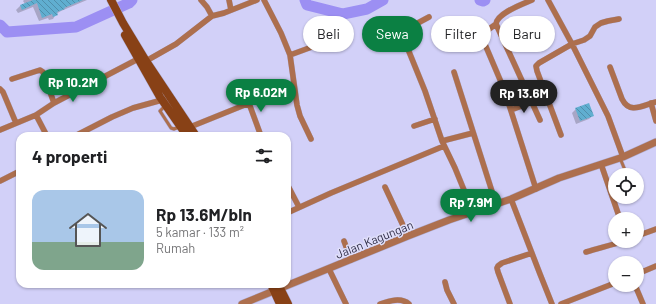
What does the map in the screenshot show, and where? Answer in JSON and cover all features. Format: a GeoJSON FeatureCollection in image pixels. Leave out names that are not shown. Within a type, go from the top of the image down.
{"type":"FeatureCollection","features":[{"type":"Feature","properties":{"kind":"main road"},"geometry":{"type":"LineString","coordinates":[[104,0],[121,24],[164,102],[184,132]]}},
{"type":"Feature","properties":{"kind":"main road"},"geometry":{"type":"LineString","coordinates":[[111,0],[121,24]]}},
{"type":"Feature","properties":{"kind":"main road"},"geometry":{"type":"LineString","coordinates":[[142,60],[193,132]]}},
{"type":"Feature","properties":{"kind":"main road"},"geometry":{"type":"LineString","coordinates":[[276,288],[280,304]]}},
{"type":"Feature","properties":{"kind":"main road"},"geometry":{"type":"LineString","coordinates":[[277,288],[288,304]]}},
{"type":"Feature","properties":{"kind":"street"},"geometry":{"type":"LineString","coordinates":[[201,0],[212,16]]}},
{"type":"Feature","properties":{"kind":"street"},"geometry":{"type":"LineString","coordinates":[[228,0],[231,10]]}},
{"type":"Feature","properties":{"kind":"street"},"geometry":{"type":"LineString","coordinates":[[0,130],[36,115],[54,103],[176,44],[212,16],[256,0]]}},
{"type":"Feature","properties":{"kind":"street"},"geometry":{"type":"LineString","coordinates":[[264,0],[281,33],[290,56],[297,105],[300,116],[311,139]]}},
{"type":"Feature","properties":{"kind":"street"},"geometry":{"type":"LineString","coordinates":[[491,28],[496,24],[496,20],[505,12],[532,0]]}},
{"type":"Feature","properties":{"kind":"street"},"geometry":{"type":"LineString","coordinates":[[548,0],[608,116],[621,157]]}},
{"type":"Feature","properties":{"kind":"street"},"geometry":{"type":"LineString","coordinates":[[423,20],[429,17]]}},
{"type":"Feature","properties":{"kind":"street"},"geometry":{"type":"LineString","coordinates":[[562,135],[536,66],[572,44],[584,40],[590,36],[595,27],[601,23],[619,19]]}},
{"type":"Feature","properties":{"kind":"street"},"geometry":{"type":"LineString","coordinates":[[496,24],[540,120]]}},
{"type":"Feature","properties":{"kind":"street"},"geometry":{"type":"LineString","coordinates":[[290,56],[303,51]]}},
{"type":"Feature","properties":{"kind":"street"},"geometry":{"type":"LineString","coordinates":[[409,52],[426,91],[443,144],[455,168],[473,212]]}},
{"type":"Feature","properties":{"kind":"street"},"geometry":{"type":"LineString","coordinates":[[488,52],[504,89],[515,127],[536,188]]}},
{"type":"Feature","properties":{"kind":"street"},"geometry":{"type":"LineString","coordinates":[[610,67],[624,104],[628,107],[637,108],[653,103],[656,121]]}},
{"type":"Feature","properties":{"kind":"street"},"geometry":{"type":"LineString","coordinates":[[12,79],[40,70],[43,72],[54,103]]}},
{"type":"Feature","properties":{"kind":"street"},"geometry":{"type":"LineString","coordinates":[[454,72],[496,204]]}},
{"type":"Feature","properties":{"kind":"street"},"geometry":{"type":"LineString","coordinates":[[0,89],[3,92],[16,123]]}},
{"type":"Feature","properties":{"kind":"street"},"geometry":{"type":"LineString","coordinates":[[83,132],[133,108],[164,102]]}},
{"type":"Feature","properties":{"kind":"street"},"geometry":{"type":"LineString","coordinates":[[511,110],[532,102]]}},
{"type":"Feature","properties":{"kind":"street"},"geometry":{"type":"LineString","coordinates":[[190,127],[248,104],[260,132]]}},
{"type":"Feature","properties":{"kind":"street"},"geometry":{"type":"LineString","coordinates":[[36,115],[45,132]]}},
{"type":"Feature","properties":{"kind":"street"},"geometry":{"type":"LineString","coordinates":[[414,126],[434,119]]}},
{"type":"Feature","properties":{"kind":"street"},"geometry":{"type":"LineString","coordinates":[[291,211],[443,144],[473,133]]}},
{"type":"Feature","properties":{"kind":"street","name":"Jalan Kagungan"},"geometry":{"type":"LineString","coordinates":[[291,282],[329,269],[408,236],[511,199],[559,178],[621,157],[656,142]]}},
{"type":"Feature","properties":{"kind":"street"},"geometry":{"type":"LineString","coordinates":[[601,164],[618,212]]}},
{"type":"Feature","properties":{"kind":"street"},"geometry":{"type":"LineString","coordinates":[[0,181],[16,173]]}},
{"type":"Feature","properties":{"kind":"street"},"geometry":{"type":"LineString","coordinates":[[385,187],[408,236]]}},
{"type":"Feature","properties":{"kind":"street"},"geometry":{"type":"LineString","coordinates":[[291,192],[299,207]]}},
{"type":"Feature","properties":{"kind":"street"},"geometry":{"type":"LineString","coordinates":[[511,199],[552,304]]}},
{"type":"Feature","properties":{"kind":"street"},"geometry":{"type":"LineString","coordinates":[[644,233],[656,229]]}},
{"type":"Feature","properties":{"kind":"street"},"geometry":{"type":"LineString","coordinates":[[344,241],[351,260]]}},
{"type":"Feature","properties":{"kind":"street"},"geometry":{"type":"LineString","coordinates":[[586,252],[608,245]]}},
{"type":"Feature","properties":{"kind":"street"},"geometry":{"type":"LineString","coordinates":[[510,304],[497,268],[502,263],[532,253]]}},
{"type":"Feature","properties":{"kind":"street"},"geometry":{"type":"LineString","coordinates":[[644,271],[656,266]]}},
{"type":"Feature","properties":{"kind":"street"},"geometry":{"type":"LineString","coordinates":[[329,269],[346,304]]}},
{"type":"Feature","properties":{"kind":"street"},"geometry":{"type":"LineString","coordinates":[[445,282],[454,304]]}},
{"type":"Feature","properties":{"kind":"street"},"geometry":{"type":"LineString","coordinates":[[561,304],[608,286]]}},
{"type":"Feature","properties":{"kind":"street","name":"Jalan Kagungan"},"geometry":{"type":"LineString","coordinates":[[242,304],[274,288]]}},
{"type":"Feature","properties":{"kind":"street"},"geometry":{"type":"LineString","coordinates":[[638,292],[643,304]]}},
{"type":"Feature","properties":{"kind":"street"},"geometry":{"type":"LineString","coordinates":[[380,304],[401,300],[409,304]]}},
{"type":"Feature","properties":{"kind":"lane"},"geometry":{"type":"LineString","coordinates":[[621,157],[625,168]]}},
{"type":"Feature","properties":{"kind":"building"},"geometry":{"type":"Polygon","coordinates":[[[33,0],[83,0],[57,12],[58,15],[53,17],[52,14],[42,18],[37,3],[22,10],[20,5],[33,0]]]}},
{"type":"Feature","properties":{"kind":"building"},"geometry":{"type":"Polygon","coordinates":[[[589,103],[594,116],[580,121],[575,108],[589,103]]]}},
{"type":"Feature","properties":{"kind":"waterway"},"geometry":{"type":"LineString","coordinates":[[0,25],[7,32],[76,27],[129,3],[132,0]]}},
{"type":"Feature","properties":{"kind":"waterway"},"geometry":{"type":"LineString","coordinates":[[305,0],[307,5],[343,14],[367,9],[383,0]]}},
{"type":"Feature","properties":{"kind":"waterway"},"geometry":{"type":"LineString","coordinates":[[480,0],[485,0]]}}]}
